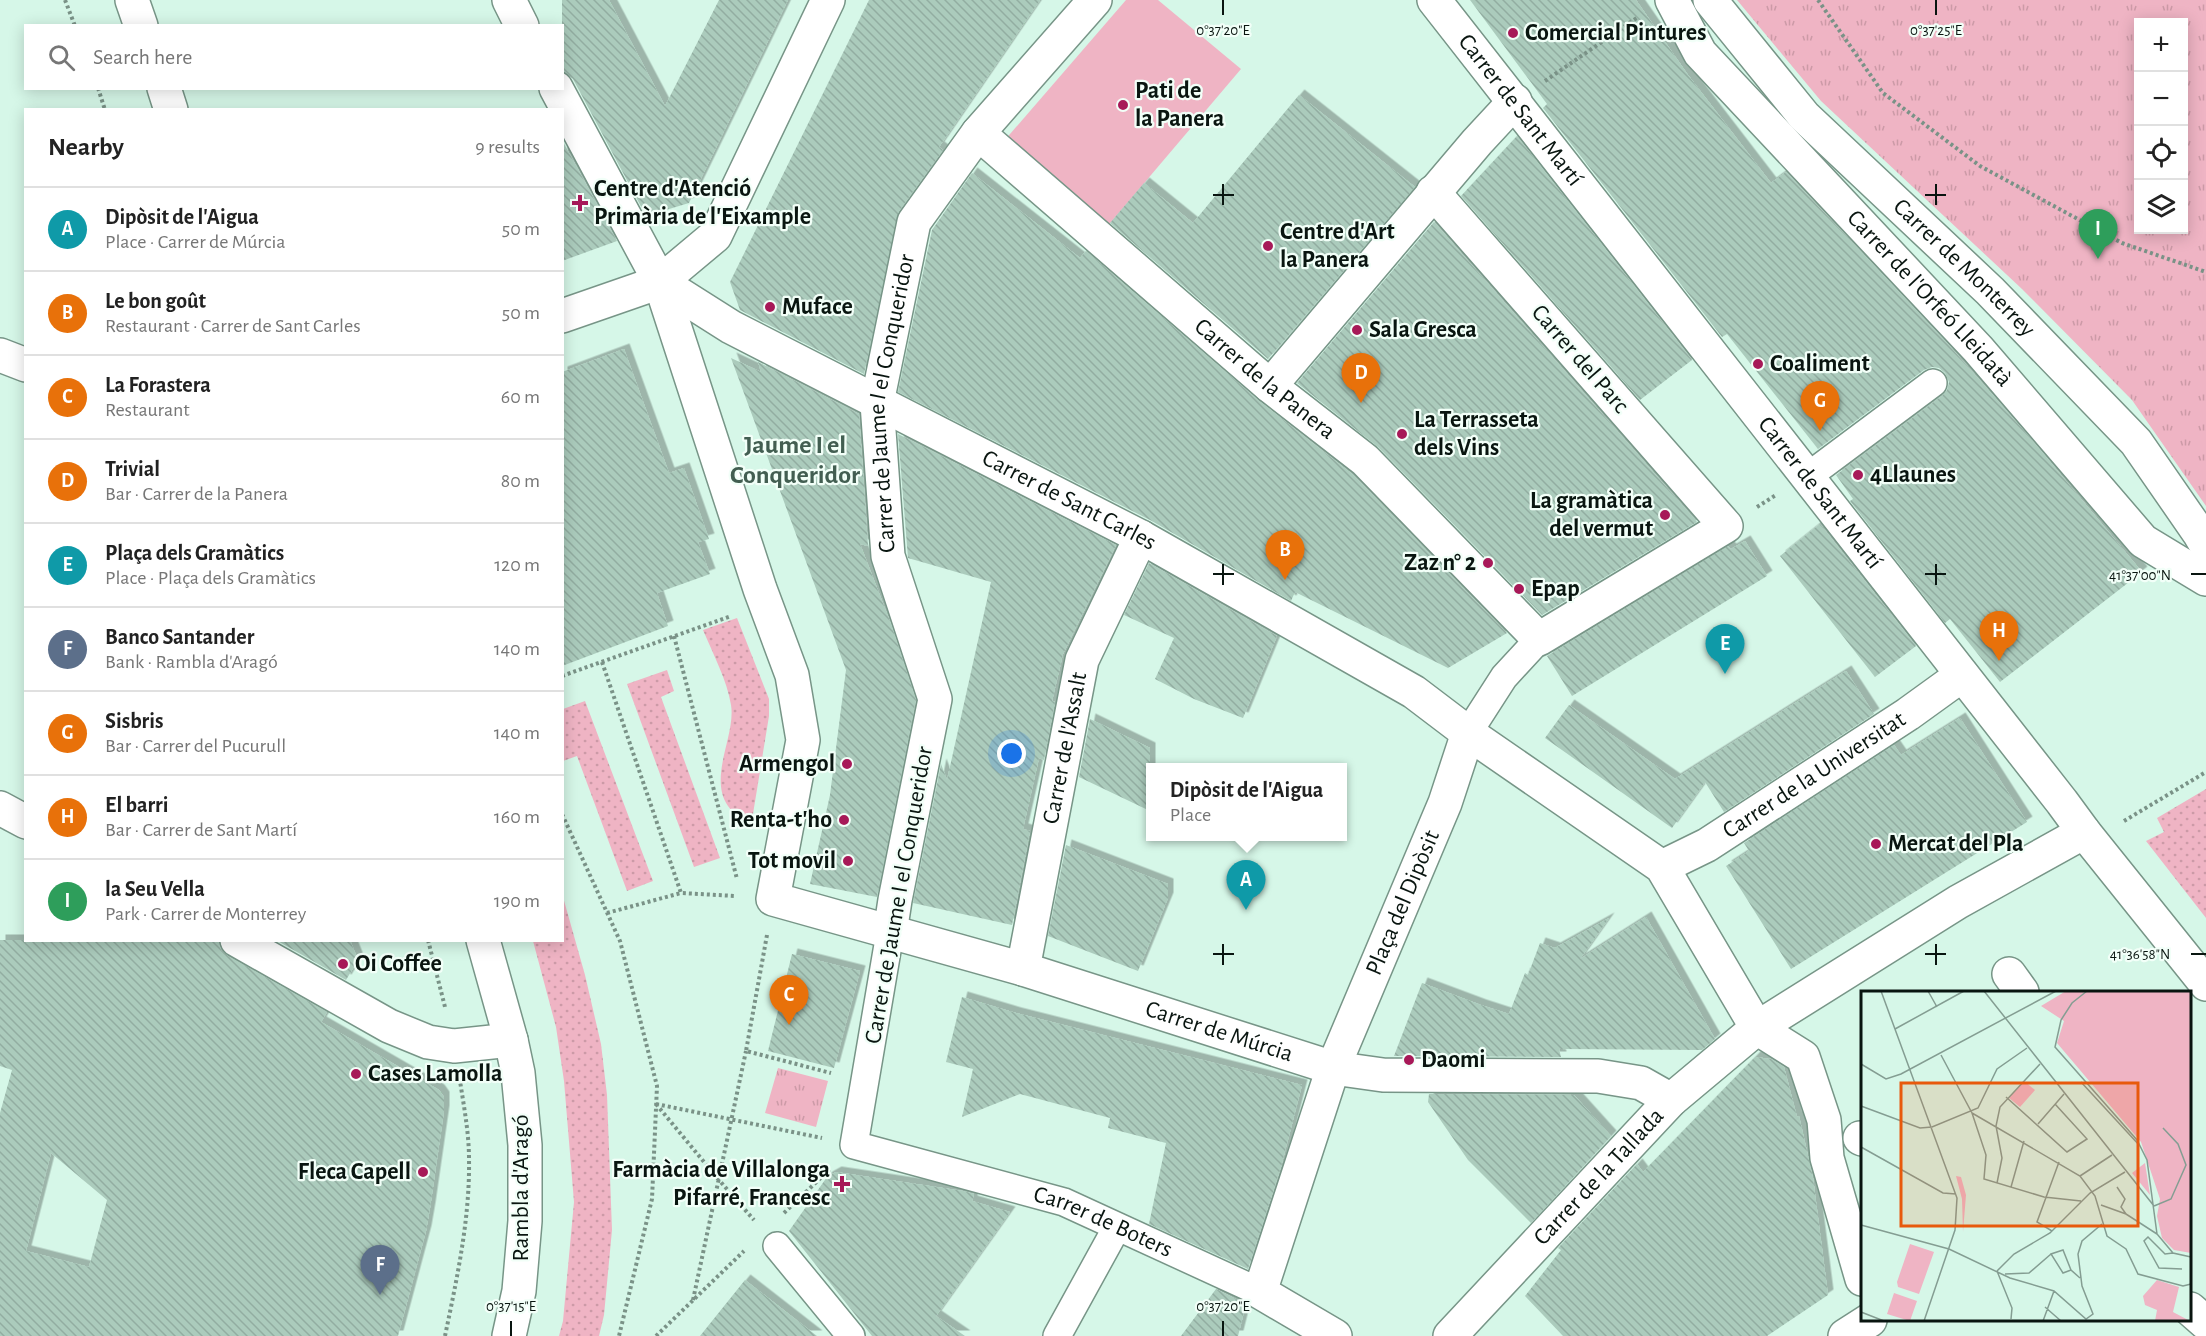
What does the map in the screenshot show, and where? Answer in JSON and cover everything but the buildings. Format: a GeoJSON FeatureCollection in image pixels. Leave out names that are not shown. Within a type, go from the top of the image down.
{"type":"FeatureCollection","features":[{"type":"Feature","properties":{"kind":"street"},"geometry":{"type":"LineString","coordinates":[[132,0],[140,24]]}},
{"type":"Feature","properties":{"kind":"street"},"geometry":{"type":"LineString","coordinates":[[509,0],[521,24]]}},
{"type":"Feature","properties":{"kind":"street"},"geometry":{"type":"LineString","coordinates":[[564,315],[660,282],[715,236],[828,0]]}},
{"type":"Feature","properties":{"kind":"street","name":"Carrer de Jaume I el Conqueridor"},"geometry":{"type":"LineString","coordinates":[[855,1145],[897,889],[935,699],[888,556],[877,403],[915,222],[978,134],[1095,0]]}},
{"type":"Feature","properties":{"kind":"street","name":"Carrer de Sant Martí"},"geometry":{"type":"LineString","coordinates":[[1434,0],[2084,832],[2206,984]]}},
{"type":"Feature","properties":{"kind":"street","name":"Carrer de Monterrey"},"geometry":{"type":"LineString","coordinates":[[1710,0],[1804,116],[1990,291],[2136,442],[2199,532],[2206,546]]}},
{"type":"Feature","properties":{"kind":"street","name":"Carrer de l'Orfeó Lleidatà"},"geometry":{"type":"LineString","coordinates":[[1657,7],[1978,349],[2143,541],[2206,579]]}},
{"type":"Feature","properties":{"kind":"street"},"geometry":{"type":"LineString","coordinates":[[165,90],[170,108]]}},
{"type":"Feature","properties":{"kind":"street"},"geometry":{"type":"LineString","coordinates":[[557,90],[660,282],[765,604],[792,675],[803,740],[757,898]]}},
{"type":"Feature","properties":{"kind":"street"},"geometry":{"type":"LineString","coordinates":[[1270,386],[1433,192],[1515,101]]}},
{"type":"Feature","properties":{"kind":"street","name":"Carrer de la Panera"},"geometry":{"type":"LineString","coordinates":[[978,134],[1270,386],[1365,460],[1539,639]]}},
{"type":"Feature","properties":{"kind":"street","name":"Carrer del Parc"},"geometry":{"type":"LineString","coordinates":[[1433,192],[1726,526]]}},
{"type":"Feature","properties":{"kind":"street","name":"Carrer de Sant Carles"},"geometry":{"type":"LineString","coordinates":[[660,282],[731,327],[1141,537],[1414,692],[1468,734],[1662,867]]}},
{"type":"Feature","properties":{"kind":"street"},"geometry":{"type":"LineString","coordinates":[[0,355],[24,363]]}},
{"type":"Feature","properties":{"kind":"street"},"geometry":{"type":"LineString","coordinates":[[1807,477],[1933,383]]}},
{"type":"Feature","properties":{"kind":"street"},"geometry":{"type":"LineString","coordinates":[[1468,734],[1504,677],[1539,639],[1726,526]]}},
{"type":"Feature","properties":{"kind":"street","name":"Carrer de l'Assalt"},"geometry":{"type":"LineString","coordinates":[[1023,969],[1082,660],[1141,537]]}},
{"type":"Feature","properties":{"kind":"street","name":"Carrer de la Universitat"},"geometry":{"type":"LineString","coordinates":[[1662,867],[1707,845],[1908,714],[1962,675]]}},
{"type":"Feature","properties":{"kind":"street","name":"Plaça del Dipòsit"},"geometry":{"type":"LineString","coordinates":[[1260,1292],[1333,1068],[1445,803],[1468,734]]}},
{"type":"Feature","properties":{"kind":"street"},"geometry":{"type":"LineString","coordinates":[[0,808],[24,821]]}},
{"type":"Feature","properties":{"kind":"street","name":"Carrer de la Tallada"},"geometry":{"type":"LineString","coordinates":[[1450,1336],[1671,1100],[1757,1028],[1958,902],[2084,832]]}},
{"type":"Feature","properties":{"kind":"street"},"geometry":{"type":"LineString","coordinates":[[1662,867],[1757,1028],[1803,1057],[1824,1120],[1827,1158],[1861,1272]]}},
{"type":"Feature","properties":{"kind":"street","name":"Carrer de Múrcia"},"geometry":{"type":"LineString","coordinates":[[757,898],[1023,969],[1333,1068],[1383,1075],[1598,1076],[1641,1083],[1671,1100]]}},
{"type":"Feature","properties":{"kind":"street"},"geometry":{"type":"LineString","coordinates":[[241,942],[389,1026],[428,1042],[454,1046],[511,1040]]}},
{"type":"Feature","properties":{"kind":"street","name":"Rambla d'Aragó"},"geometry":{"type":"LineString","coordinates":[[484,942],[518,1073],[525,1145],[525,1210],[519,1291],[509,1336]]}},
{"type":"Feature","properties":{"kind":"street","name":"Carrer de Boters"},"geometry":{"type":"LineString","coordinates":[[855,1145],[1064,1202],[1260,1292],[1335,1336]]}},
{"type":"Feature","properties":{"kind":"street"},"geometry":{"type":"LineString","coordinates":[[1057,1336],[1117,1227]]}},
{"type":"Feature","properties":{"kind":"street"},"geometry":{"type":"LineString","coordinates":[[777,1246],[851,1336]]}},
{"type":"Feature","properties":{"kind":"street"},"geometry":{"type":"LineString","coordinates":[[2191,1310],[2206,1323]]}},
{"type":"Feature","properties":{"kind":"street"},"geometry":{"type":"LineString","coordinates":[[1845,1336],[1868,1321]]}},
{"type":"Feature","properties":{"kind":"street"},"geometry":{"type":"LineString","coordinates":[[1875,1321],[1882,1336]]}},
{"type":"Feature","properties":{"kind":"path"},"geometry":{"type":"LineString","coordinates":[[65,0],[74,24]]}},
{"type":"Feature","properties":{"kind":"path"},"geometry":{"type":"LineString","coordinates":[[1818,0],[1883,93],[1980,166],[2122,243],[2206,272]]}},
{"type":"Feature","properties":{"kind":"path"},"geometry":{"type":"LineString","coordinates":[[1515,101],[1657,7]]}},
{"type":"Feature","properties":{"kind":"path"},"geometry":{"type":"LineString","coordinates":[[99,90],[104,108]]}},
{"type":"Feature","properties":{"kind":"path"},"geometry":{"type":"LineString","coordinates":[[1726,526],[1807,477]]}},
{"type":"Feature","properties":{"kind":"path"},"geometry":{"type":"LineString","coordinates":[[564,675],[765,604]]}},
{"type":"Feature","properties":{"kind":"path"},"geometry":{"type":"LineString","coordinates":[[675,636],[757,898],[746,1051],[692,1301]]}},
{"type":"Feature","properties":{"kind":"path"},"geometry":{"type":"LineString","coordinates":[[602,662],[681,893]]}},
{"type":"Feature","properties":{"kind":"path"},"geometry":{"type":"LineString","coordinates":[[2119,824],[2206,772]]}},
{"type":"Feature","properties":{"kind":"path"},"geometry":{"type":"LineString","coordinates":[[564,818],[620,940],[657,1086],[652,1199],[619,1336]]}},
{"type":"Feature","properties":{"kind":"path"},"geometry":{"type":"LineString","coordinates":[[564,831],[569,829]]}},
{"type":"Feature","properties":{"kind":"path"},"geometry":{"type":"LineString","coordinates":[[607,912],[681,893],[757,898]]}},
{"type":"Feature","properties":{"kind":"path"},"geometry":{"type":"LineString","coordinates":[[428,942],[454,1046],[469,1157],[468,1208],[445,1336]]}},
{"type":"Feature","properties":{"kind":"path"},"geometry":{"type":"LineString","coordinates":[[746,1051],[866,1082]]}},
{"type":"Feature","properties":{"kind":"path"},"geometry":{"type":"LineString","coordinates":[[656,1104],[855,1145]]}},
{"type":"Feature","properties":{"kind":"path"},"geometry":{"type":"LineString","coordinates":[[656,1104],[777,1246]]}},
{"type":"Feature","properties":{"kind":"green space","name":"Pati de la Panera"},"geometry":{"type":"Polygon","coordinates":[[[1126,0],[1158,0],[1241,69],[1106,228],[1004,141],[1126,0]]]}},
{"type":"Feature","properties":{"kind":"green space"},"geometry":{"type":"Polygon","coordinates":[[[1737,0],[2206,0],[2206,506],[2132,400],[2022,289],[1821,101],[1737,0]]]}},
{"type":"Feature","properties":{"kind":"green space"},"geometry":{"type":"Polygon","coordinates":[[[737,618],[769,699],[769,716],[752,820],[730,808],[723,795],[721,769],[730,729],[731,705],[723,677],[703,630],[737,618]]]}},
{"type":"Feature","properties":{"kind":"green space"},"geometry":{"type":"Polygon","coordinates":[[[667,670],[674,691],[661,697],[720,858],[694,867],[627,684],[667,670]]]}},
{"type":"Feature","properties":{"kind":"green space"},"geometry":{"type":"Polygon","coordinates":[[[585,701],[653,881],[627,891],[577,756],[564,761],[564,709],[585,701]]]}},
{"type":"Feature","properties":{"kind":"green space"},"geometry":{"type":"Polygon","coordinates":[[[2206,789],[2206,918],[2146,841],[2164,832],[2157,818],[2206,789]]]}},
{"type":"Feature","properties":{"kind":"green space"},"geometry":{"type":"Polygon","coordinates":[[[564,901],[601,1044],[607,1095],[612,1230],[604,1315],[599,1336],[559,1336],[563,1321],[574,1202],[564,1081],[556,1027],[533,942],[564,942],[564,901]]]}},
{"type":"Feature","properties":{"kind":"green space"},"geometry":{"type":"Polygon","coordinates":[[[778,1068],[828,1081],[816,1127],[765,1113],[778,1068]]]}},
{"type":"Feature","properties":{"kind":"place","name":"Comercial Pintures"},"geometry":{"type":"Point","coordinates":[1513,33]}},
{"type":"Feature","properties":{"kind":"place","name":"Pati de la Panera"},"geometry":{"type":"Point","coordinates":[1123,105]}},
{"type":"Feature","properties":{"kind":"place","name":"Centre d'Atenció Primària de l'Eixample"},"geometry":{"type":"Point","coordinates":[580,203]}},
{"type":"Feature","properties":{"kind":"place","name":"Centre d'Art la Panera"},"geometry":{"type":"Point","coordinates":[1268,246]}},
{"type":"Feature","properties":{"kind":"place","name":"la Seu Vella"},"geometry":{"type":"Point","coordinates":[2098,259]}},
{"type":"Feature","properties":{"kind":"place","name":"Muface"},"geometry":{"type":"Point","coordinates":[770,307]}},
{"type":"Feature","properties":{"kind":"place","name":"Sala Gresca"},"geometry":{"type":"Point","coordinates":[1357,330]}},
{"type":"Feature","properties":{"kind":"place","name":"Coaliment"},"geometry":{"type":"Point","coordinates":[1758,364]}},
{"type":"Feature","properties":{"kind":"place","name":"Trivial"},"geometry":{"type":"Point","coordinates":[1361,403]}},
{"type":"Feature","properties":{"kind":"place","name":"Sisbris"},"geometry":{"type":"Point","coordinates":[1820,431]}},
{"type":"Feature","properties":{"kind":"place","name":"La Terrasseta dels Vins"},"geometry":{"type":"Point","coordinates":[1402,434]}},
{"type":"Feature","properties":{"kind":"place","name":"4Llaunes"},"geometry":{"type":"Point","coordinates":[1858,475]}},
{"type":"Feature","properties":{"kind":"place","name":"La gramàtica del vermut"},"geometry":{"type":"Point","coordinates":[1665,515]}},
{"type":"Feature","properties":{"kind":"place","name":"Zaz n° 2"},"geometry":{"type":"Point","coordinates":[1488,563]}},
{"type":"Feature","properties":{"kind":"place","name":"Le bon goût"},"geometry":{"type":"Point","coordinates":[1285,580]}},
{"type":"Feature","properties":{"kind":"place","name":"Epap"},"geometry":{"type":"Point","coordinates":[1519,589]}},
{"type":"Feature","properties":{"kind":"place","name":"El barri"},"geometry":{"type":"Point","coordinates":[1999,661]}},
{"type":"Feature","properties":{"kind":"place","name":"Plaça dels Gramàtics"},"geometry":{"type":"Point","coordinates":[1725,674]}},
{"type":"Feature","properties":{"kind":"place","name":"Armengol"},"geometry":{"type":"Point","coordinates":[847,764]}},
{"type":"Feature","properties":{"kind":"place","name":"Renta-t'ho"},"geometry":{"type":"Point","coordinates":[844,820]}},
{"type":"Feature","properties":{"kind":"place","name":"Mercat del Pla"},"geometry":{"type":"Point","coordinates":[1876,844]}},
{"type":"Feature","properties":{"kind":"place","name":"Tot movil"},"geometry":{"type":"Point","coordinates":[848,861]}},
{"type":"Feature","properties":{"kind":"place","name":"Dipòsit de l'Aigua"},"geometry":{"type":"Point","coordinates":[1246,910]}},
{"type":"Feature","properties":{"kind":"place","name":"Oi Coffee"},"geometry":{"type":"Point","coordinates":[343,964]}},
{"type":"Feature","properties":{"kind":"place","name":"La Forastera"},"geometry":{"type":"Point","coordinates":[789,1025]}},
{"type":"Feature","properties":{"kind":"place","name":"Daomi"},"geometry":{"type":"Point","coordinates":[1409,1060]}},
{"type":"Feature","properties":{"kind":"place","name":"Cases Lamolla"},"geometry":{"type":"Point","coordinates":[356,1074]}},
{"type":"Feature","properties":{"kind":"place","name":"Fleca Capell"},"geometry":{"type":"Point","coordinates":[423,1172]}},
{"type":"Feature","properties":{"kind":"place","name":"Farmàcia de Villalonga Pifarré, Francesc"},"geometry":{"type":"Point","coordinates":[842,1184]}},
{"type":"Feature","properties":{"kind":"place","name":"Banco Santander"},"geometry":{"type":"Point","coordinates":[380,1295]}},
{"type":"Feature","properties":{"kind":"district","name":"Jaume I el Conqueridor"},"geometry":{"type":"Point","coordinates":[795,460]}}]}
